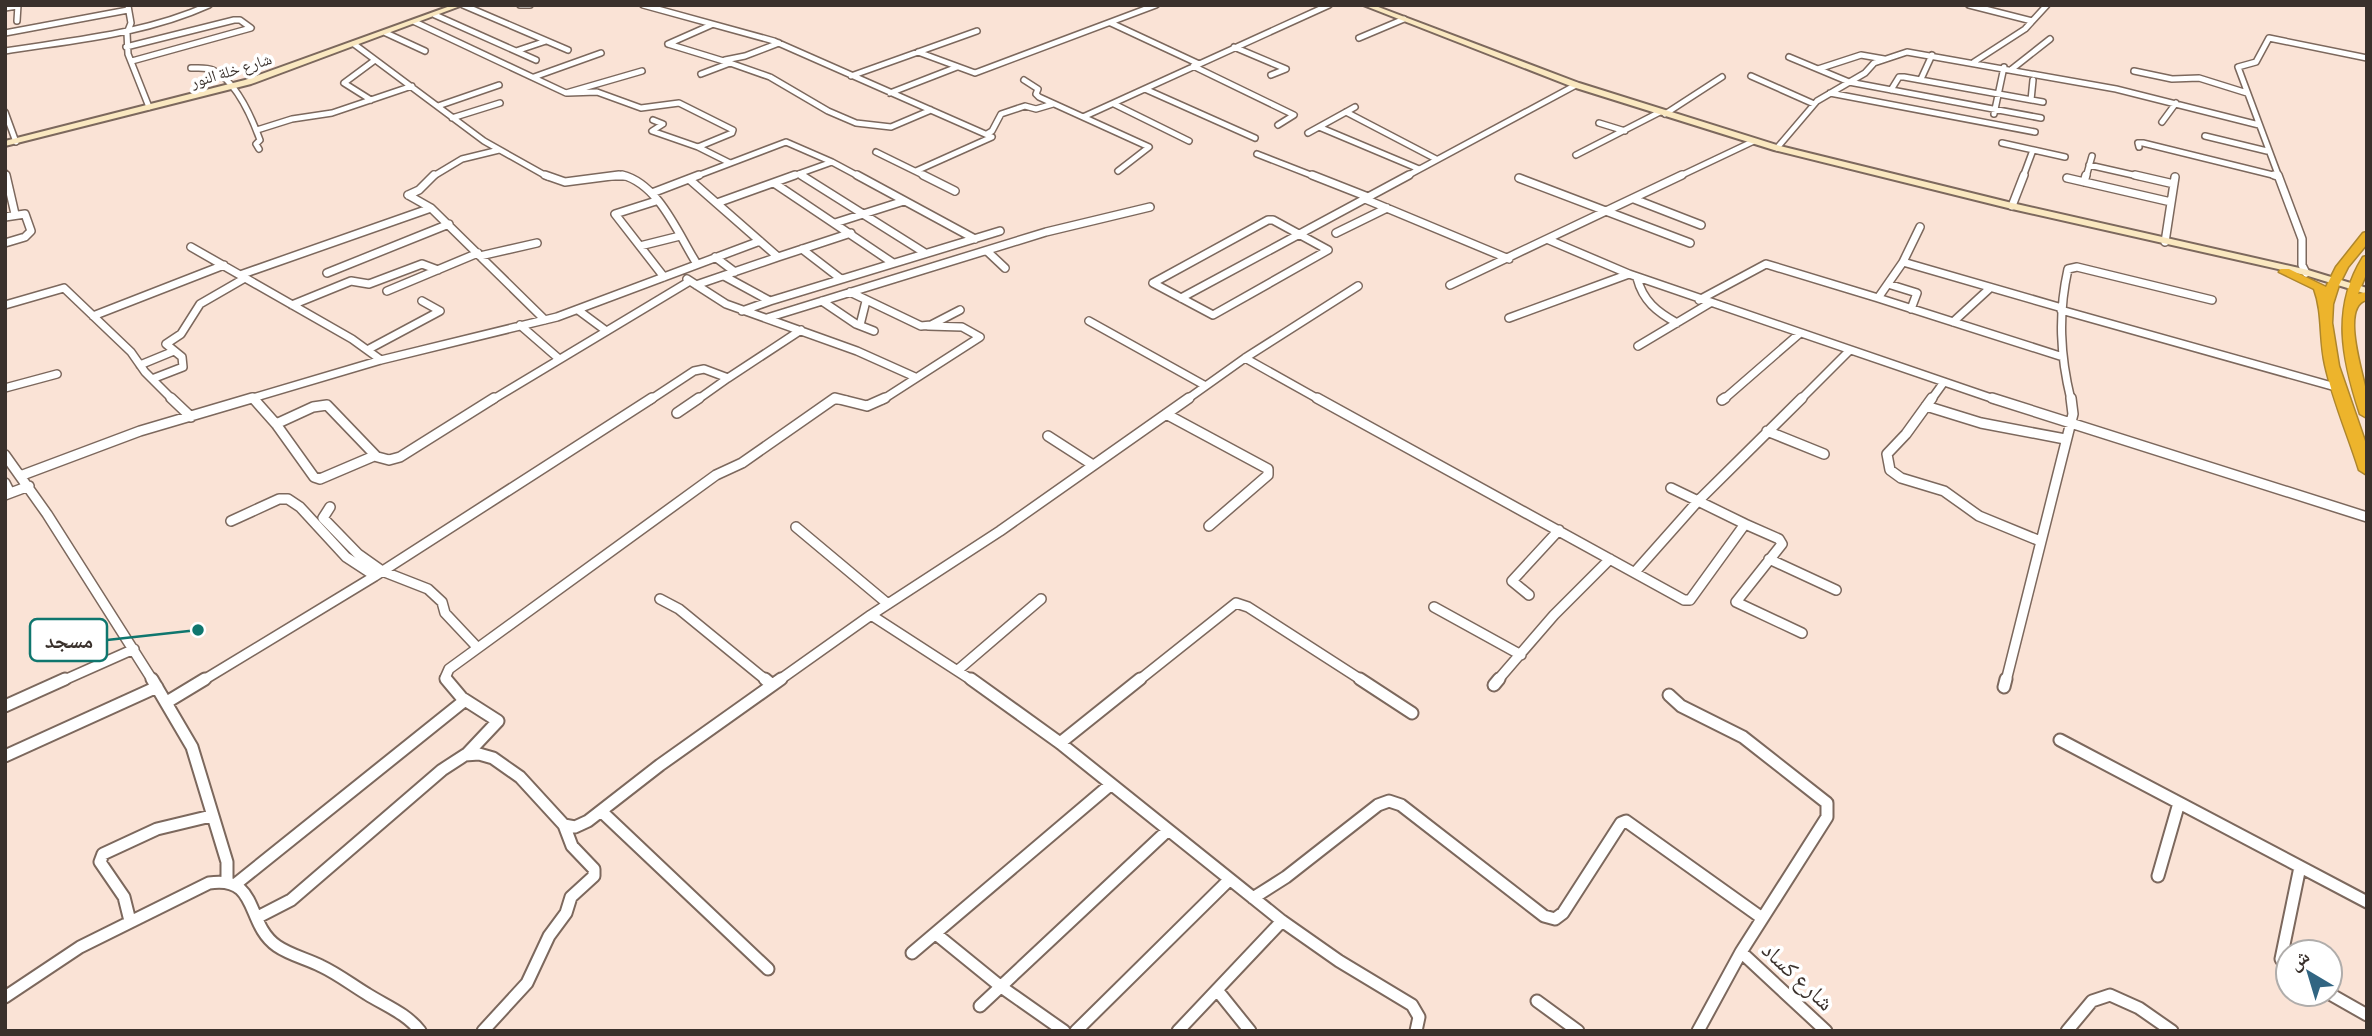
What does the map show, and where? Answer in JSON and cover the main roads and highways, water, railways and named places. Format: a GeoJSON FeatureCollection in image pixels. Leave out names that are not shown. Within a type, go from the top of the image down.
{"type":"FeatureCollection","features":[{"type":"Feature","properties":{"kind":"highway"},"geometry":{"type":"LineString","coordinates":[[2326,305],[2336,278],[2367,236]]}},
{"type":"Feature","properties":{"kind":"highway"},"geometry":{"type":"LineString","coordinates":[[2367,260],[2351,288],[2347,310],[2350,362],[2367,413]]}},
{"type":"Feature","properties":{"kind":"highway"},"geometry":{"type":"LineString","coordinates":[[2305,269],[2336,278]]}},
{"type":"Feature","properties":{"kind":"highway"},"geometry":{"type":"LineString","coordinates":[[2283,270],[2319,287],[2326,305],[2330,355],[2340,388],[2360,428],[2367,470]]}},
{"type":"Feature","properties":{"kind":"highway"},"geometry":{"type":"LineString","coordinates":[[2347,310],[2357,298],[2367,292],[2358,273]]}},
{"type":"Feature","properties":{"kind":"main road","name":"شارع خلة النور"},"geometry":{"type":"LineString","coordinates":[[5,144],[230,87],[461,5]]}},
{"type":"Feature","properties":{"kind":"main road"},"geometry":{"type":"LineString","coordinates":[[1366,5],[1576,85],[1777,148],[2283,270],[2336,278],[2351,288],[2367,292]]}},
{"type":"Feature","properties":{"kind":"main road"},"geometry":{"type":"LineString","coordinates":[[2283,270],[2305,269]]}},
{"type":"Feature","properties":{"kind":"place","name":"مسجد"},"geometry":{"type":"Point","coordinates":[198,630]}}]}
